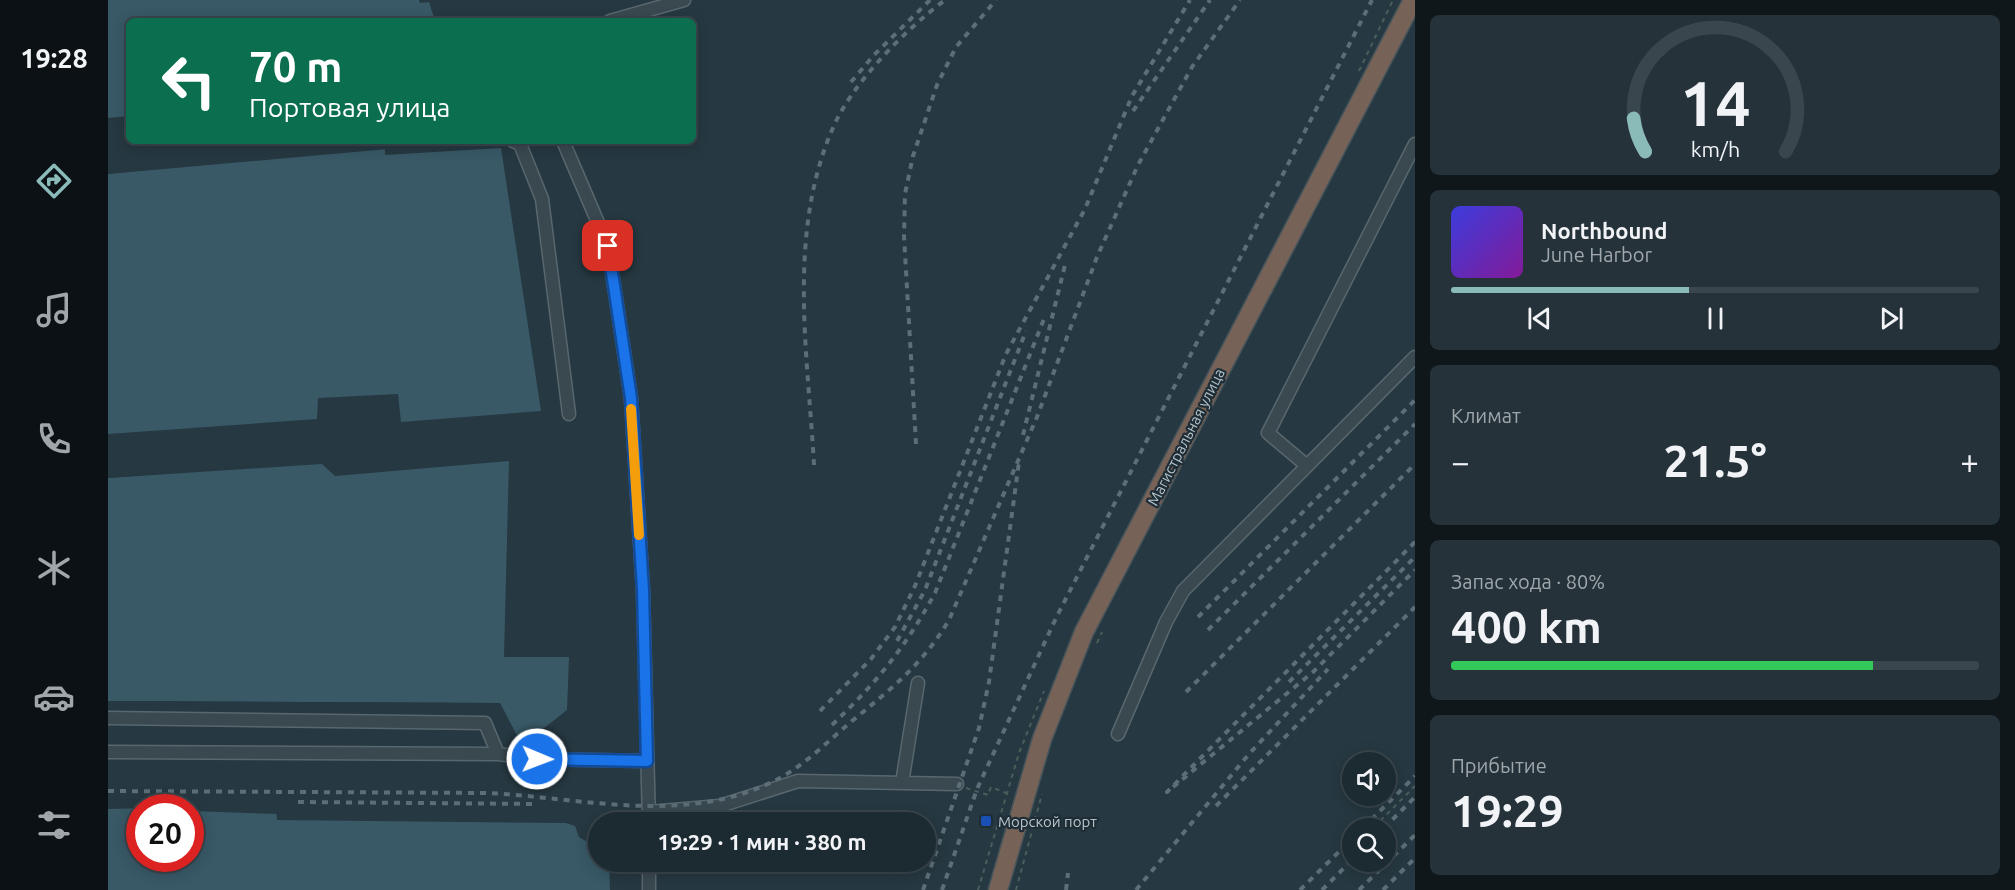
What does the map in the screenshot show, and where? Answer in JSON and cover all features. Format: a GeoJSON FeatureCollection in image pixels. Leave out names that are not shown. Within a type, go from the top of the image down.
{"type":"FeatureCollection","features":[{"type":"Feature","properties":{"kind":"highway","name":"Магистральная улица"},"geometry":{"type":"LineString","coordinates":[[998,890],[1042,739],[1084,632],[1413,0]]}},
{"type":"Feature","properties":{"kind":"street"},"geometry":{"type":"LineString","coordinates":[[621,18],[684,0]]}},
{"type":"Feature","properties":{"kind":"street"},"geometry":{"type":"LineString","coordinates":[[520,144],[542,199],[569,414]]}},
{"type":"Feature","properties":{"kind":"street"},"geometry":{"type":"LineString","coordinates":[[564,144],[608,246],[631,398],[643,590],[649,812]]}},
{"type":"Feature","properties":{"kind":"street"},"geometry":{"type":"LineString","coordinates":[[1306,465],[1268,433],[1415,144]]}},
{"type":"Feature","properties":{"kind":"street"},"geometry":{"type":"LineString","coordinates":[[1118,734],[1166,622],[1183,591],[1415,357]]}},
{"type":"Feature","properties":{"kind":"street"},"geometry":{"type":"LineString","coordinates":[[902,783],[918,683]]}},
{"type":"Feature","properties":{"kind":"street"},"geometry":{"type":"LineString","coordinates":[[108,718],[485,723],[498,754]]}},
{"type":"Feature","properties":{"kind":"street"},"geometry":{"type":"LineString","coordinates":[[108,752],[498,754],[537,759],[647,761]]}},
{"type":"Feature","properties":{"kind":"street"},"geometry":{"type":"LineString","coordinates":[[681,812],[720,806],[798,781],[957,784]]}},
{"type":"Feature","properties":{"kind":"street"},"geometry":{"type":"LineString","coordinates":[[649,872],[649,890]]}},
{"type":"Feature","properties":{"kind":"path"},"geometry":{"type":"LineString","coordinates":[[1092,651],[1103,630]]}},
{"type":"Feature","properties":{"kind":"path"},"geometry":{"type":"LineString","coordinates":[[957,784],[988,795],[991,787],[1006,793]]}},
{"type":"Feature","properties":{"kind":"path"},"geometry":{"type":"LineString","coordinates":[[1016,890],[1044,785]]}},
{"type":"Feature","properties":{"kind":"path"},"geometry":{"type":"LineString","coordinates":[[1383,818],[1415,786]]}},
{"type":"Feature","properties":{"kind":"water"},"geometry":{"type":"Polygon","coordinates":[[[108,0],[419,0],[420,3],[429,2],[434,18],[126,18],[126,116],[108,118],[108,0]]]}},
{"type":"Feature","properties":{"kind":"water"},"geometry":{"type":"Polygon","coordinates":[[[385,144],[385,155],[501,148],[541,411],[401,422],[398,394],[318,398],[317,419],[108,434],[108,174],[385,144]]]}},
{"type":"Feature","properties":{"kind":"water"},"geometry":{"type":"Polygon","coordinates":[[[509,461],[504,657],[569,657],[567,710],[529,740],[517,739],[499,703],[108,701],[108,478],[322,464],[335,476],[509,461]]]}},
{"type":"Feature","properties":{"kind":"water"},"geometry":{"type":"Polygon","coordinates":[[[108,802],[126,802],[126,872],[204,872],[204,803],[276,804],[277,820],[566,823],[575,826],[579,837],[588,842],[588,872],[609,872],[610,890],[108,890],[108,802]]]}},
{"type":"Feature","properties":{"kind":"pier"},"geometry":{"type":"Polygon","coordinates":[[[303,144],[386,144],[388,149],[108,174],[108,171],[292,154],[303,144]]]}},
{"type":"Feature","properties":{"kind":"pier"},"geometry":{"type":"Polygon","coordinates":[[[323,461],[108,478],[108,475],[323,461]]]}},
{"type":"Feature","properties":{"kind":"pier"},"geometry":{"type":"Polygon","coordinates":[[[108,701],[500,703],[521,743],[515,741],[504,725],[498,706],[108,704],[108,701]]]}},
{"type":"Feature","properties":{"kind":"pier"},"geometry":{"type":"Polygon","coordinates":[[[108,799],[126,799],[126,809],[108,809],[108,799]]]}},
{"type":"Feature","properties":{"kind":"pier"},"geometry":{"type":"Polygon","coordinates":[[[204,800],[276,801],[279,814],[204,811],[204,800]]]}},
{"type":"Feature","properties":{"kind":"railway"},"geometry":{"type":"LineString","coordinates":[[851,82],[874,55],[930,0]]}},
{"type":"Feature","properties":{"kind":"railway"},"geometry":{"type":"LineString","coordinates":[[814,465],[804,296],[809,211],[818,170],[832,130],[852,94],[897,42],[945,0]]}},
{"type":"Feature","properties":{"kind":"railway"},"geometry":{"type":"LineString","coordinates":[[916,444],[904,236],[905,194],[913,156],[937,85],[956,47],[996,0]]}},
{"type":"Feature","properties":{"kind":"railway"},"geometry":{"type":"LineString","coordinates":[[820,711],[871,659],[895,627],[915,586],[1006,354],[1085,209],[1132,96],[1190,0]]}},
{"type":"Feature","properties":{"kind":"railway"},"geometry":{"type":"LineString","coordinates":[[1133,111],[1210,0]]}},
{"type":"Feature","properties":{"kind":"railway"},"geometry":{"type":"LineString","coordinates":[[108,791],[489,793],[632,806],[668,806],[703,803],[738,795],[772,782],[794,770],[905,675],[928,650],[949,620],[1037,417],[1097,257],[1138,165],[1192,67],[1240,0]]}},
{"type":"Feature","properties":{"kind":"railway"},"geometry":{"type":"LineString","coordinates":[[942,890],[977,789],[1056,618],[1372,0]]}},
{"type":"Feature","properties":{"kind":"railway"},"geometry":{"type":"LineString","coordinates":[[1023,435],[1065,265]]}},
{"type":"Feature","properties":{"kind":"railway"},"geometry":{"type":"LineString","coordinates":[[832,725],[889,664],[913,631],[935,593],[1044,319]]}},
{"type":"Feature","properties":{"kind":"railway"},"geometry":{"type":"LineString","coordinates":[[897,641],[925,590],[1026,331]]}},
{"type":"Feature","properties":{"kind":"railway"},"geometry":{"type":"LineString","coordinates":[[1198,617],[1415,400]]}},
{"type":"Feature","properties":{"kind":"railway"},"geometry":{"type":"LineString","coordinates":[[1208,630],[1415,424]]}},
{"type":"Feature","properties":{"kind":"railway"},"geometry":{"type":"LineString","coordinates":[[923,890],[979,728],[989,682],[1019,462]]}},
{"type":"Feature","properties":{"kind":"railway"},"geometry":{"type":"LineString","coordinates":[[1186,692],[1415,464]]}},
{"type":"Feature","properties":{"kind":"railway"},"geometry":{"type":"LineString","coordinates":[[1415,542],[1167,792],[1313,672],[1415,570]]}},
{"type":"Feature","properties":{"kind":"railway"},"geometry":{"type":"LineString","coordinates":[[1289,682],[1415,557]]}},
{"type":"Feature","properties":{"kind":"railway"},"geometry":{"type":"LineString","coordinates":[[1216,806],[1415,607]]}},
{"type":"Feature","properties":{"kind":"railway"},"geometry":{"type":"LineString","coordinates":[[1136,890],[1249,754],[1328,669]]}},
{"type":"Feature","properties":{"kind":"railway"},"geometry":{"type":"LineString","coordinates":[[1373,818],[1415,776]]}},
{"type":"Feature","properties":{"kind":"railway"},"geometry":{"type":"LineString","coordinates":[[1394,818],[1415,797]]}},
{"type":"Feature","properties":{"kind":"railway"},"geometry":{"type":"LineString","coordinates":[[298,802],[535,804]]}},
{"type":"Feature","properties":{"kind":"railway"},"geometry":{"type":"LineString","coordinates":[[1359,890],[1415,835]]}},
{"type":"Feature","properties":{"kind":"railway"},"geometry":{"type":"LineString","coordinates":[[1300,890],[1342,849]]}},
{"type":"Feature","properties":{"kind":"railway"},"geometry":{"type":"LineString","coordinates":[[1383,890],[1415,858]]}},
{"type":"Feature","properties":{"kind":"railway"},"geometry":{"type":"LineString","coordinates":[[1322,890],[1342,870]]}},
{"type":"Feature","properties":{"kind":"railway"},"geometry":{"type":"LineString","coordinates":[[1066,890],[1068,873]]}},
{"type":"Feature","properties":{"kind":"slow traffic"},"geometry":{"type":"LineString","coordinates":[[631,409],[639,535]]}},
{"type":"Feature","properties":{"kind":"place","name":"Морской порт"},"geometry":{"type":"Point","coordinates":[986,821]}},
{"type":"Feature","properties":{"kind":"route"},"geometry":{"type":"LineString","coordinates":[[537,759],[647,761],[643,590],[631,398],[608,246]]}}]}
